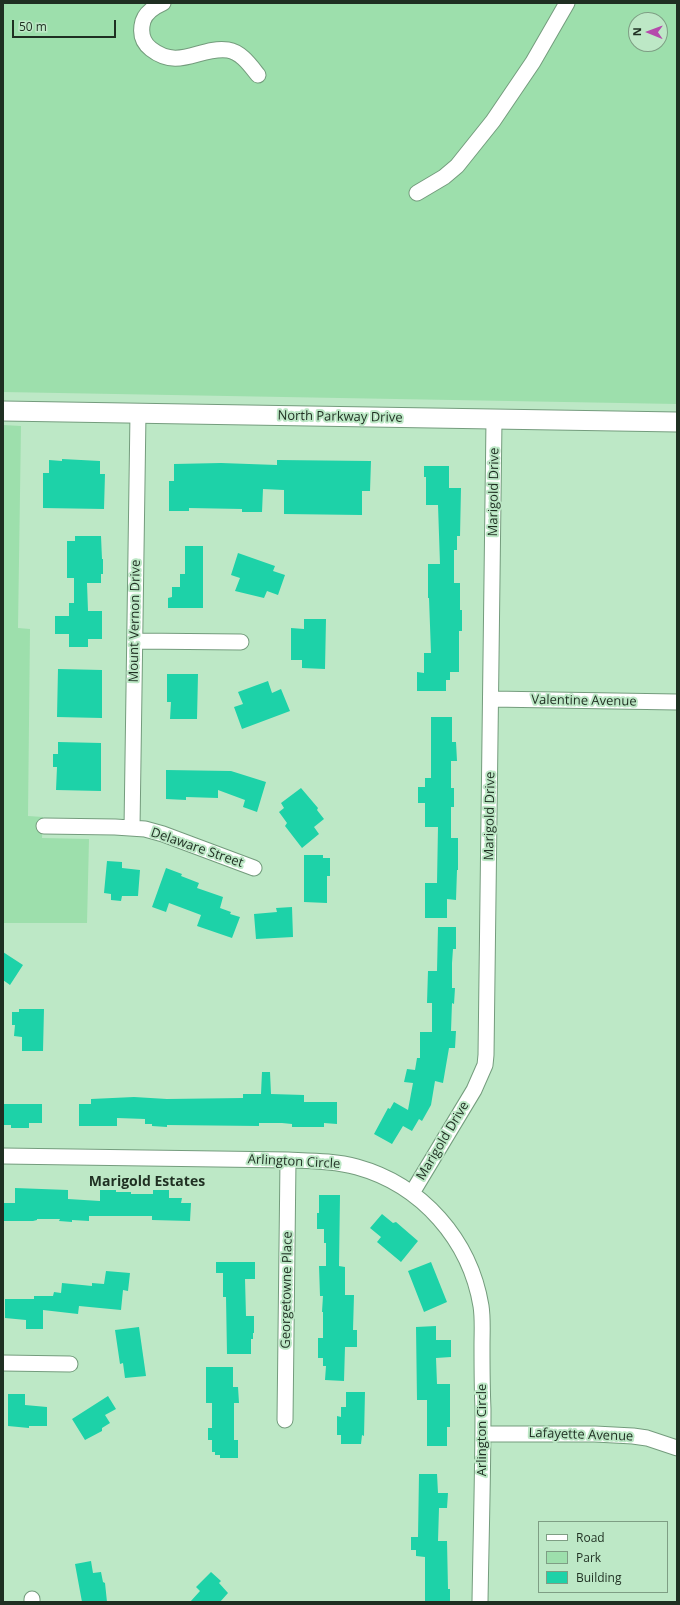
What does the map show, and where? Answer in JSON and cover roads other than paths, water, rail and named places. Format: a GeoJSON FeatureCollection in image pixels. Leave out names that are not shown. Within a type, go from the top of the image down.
{"type":"FeatureCollection","features":[{"type":"Feature","properties":{"kind":"main road","name":"North Parkway Drive"},"geometry":{"type":"LineString","coordinates":[[3,411],[677,422]]}},
{"type":"Feature","properties":{"kind":"street"},"geometry":{"type":"LineString","coordinates":[[163,3],[151,10],[144,18],[141,28],[142,36],[146,45],[156,53],[168,58],[179,58],[227,50],[236,53],[244,59],[258,75]]}},
{"type":"Feature","properties":{"kind":"street"},"geometry":{"type":"LineString","coordinates":[[417,193],[444,177],[457,166],[493,121],[525,74],[568,3]]}},
{"type":"Feature","properties":{"kind":"street","name":"Mount Vernon Drive"},"geometry":{"type":"LineString","coordinates":[[132,828],[138,414]]}},
{"type":"Feature","properties":{"kind":"street","name":"Marigold Drive"},"geometry":{"type":"LineString","coordinates":[[412,1193],[474,1090],[480,1078],[485,1060],[494,420]]}},
{"type":"Feature","properties":{"kind":"street"},"geometry":{"type":"LineString","coordinates":[[134,641],[241,642]]}},
{"type":"Feature","properties":{"kind":"street","name":"Valentine Avenue"},"geometry":{"type":"LineString","coordinates":[[491,699],[677,702]]}},
{"type":"Feature","properties":{"kind":"street","name":"Delaware Street"},"geometry":{"type":"LineString","coordinates":[[44,826],[132,828],[163,834],[254,868]]}},
{"type":"Feature","properties":{"kind":"street","name":"Arlington Circle"},"geometry":{"type":"LineString","coordinates":[[3,1156],[332,1162],[355,1167],[386,1178],[412,1193],[436,1215],[453,1236],[468,1261],[474,1277],[481,1308],[482,1434],[480,1602]]}},
{"type":"Feature","properties":{"kind":"street","name":"Georgetowne Place"},"geometry":{"type":"LineString","coordinates":[[285,1420],[288,1160]]}},
{"type":"Feature","properties":{"kind":"street"},"geometry":{"type":"LineString","coordinates":[[3,1363],[70,1364]]}},
{"type":"Feature","properties":{"kind":"street","name":"Lafayette Avenue"},"geometry":{"type":"LineString","coordinates":[[482,1434],[595,1434],[633,1436],[647,1438],[677,1448]]}},
{"type":"Feature","properties":{"kind":"district","name":"Marigold Estates"},"geometry":{"type":"Point","coordinates":[147,1182]}}]}
